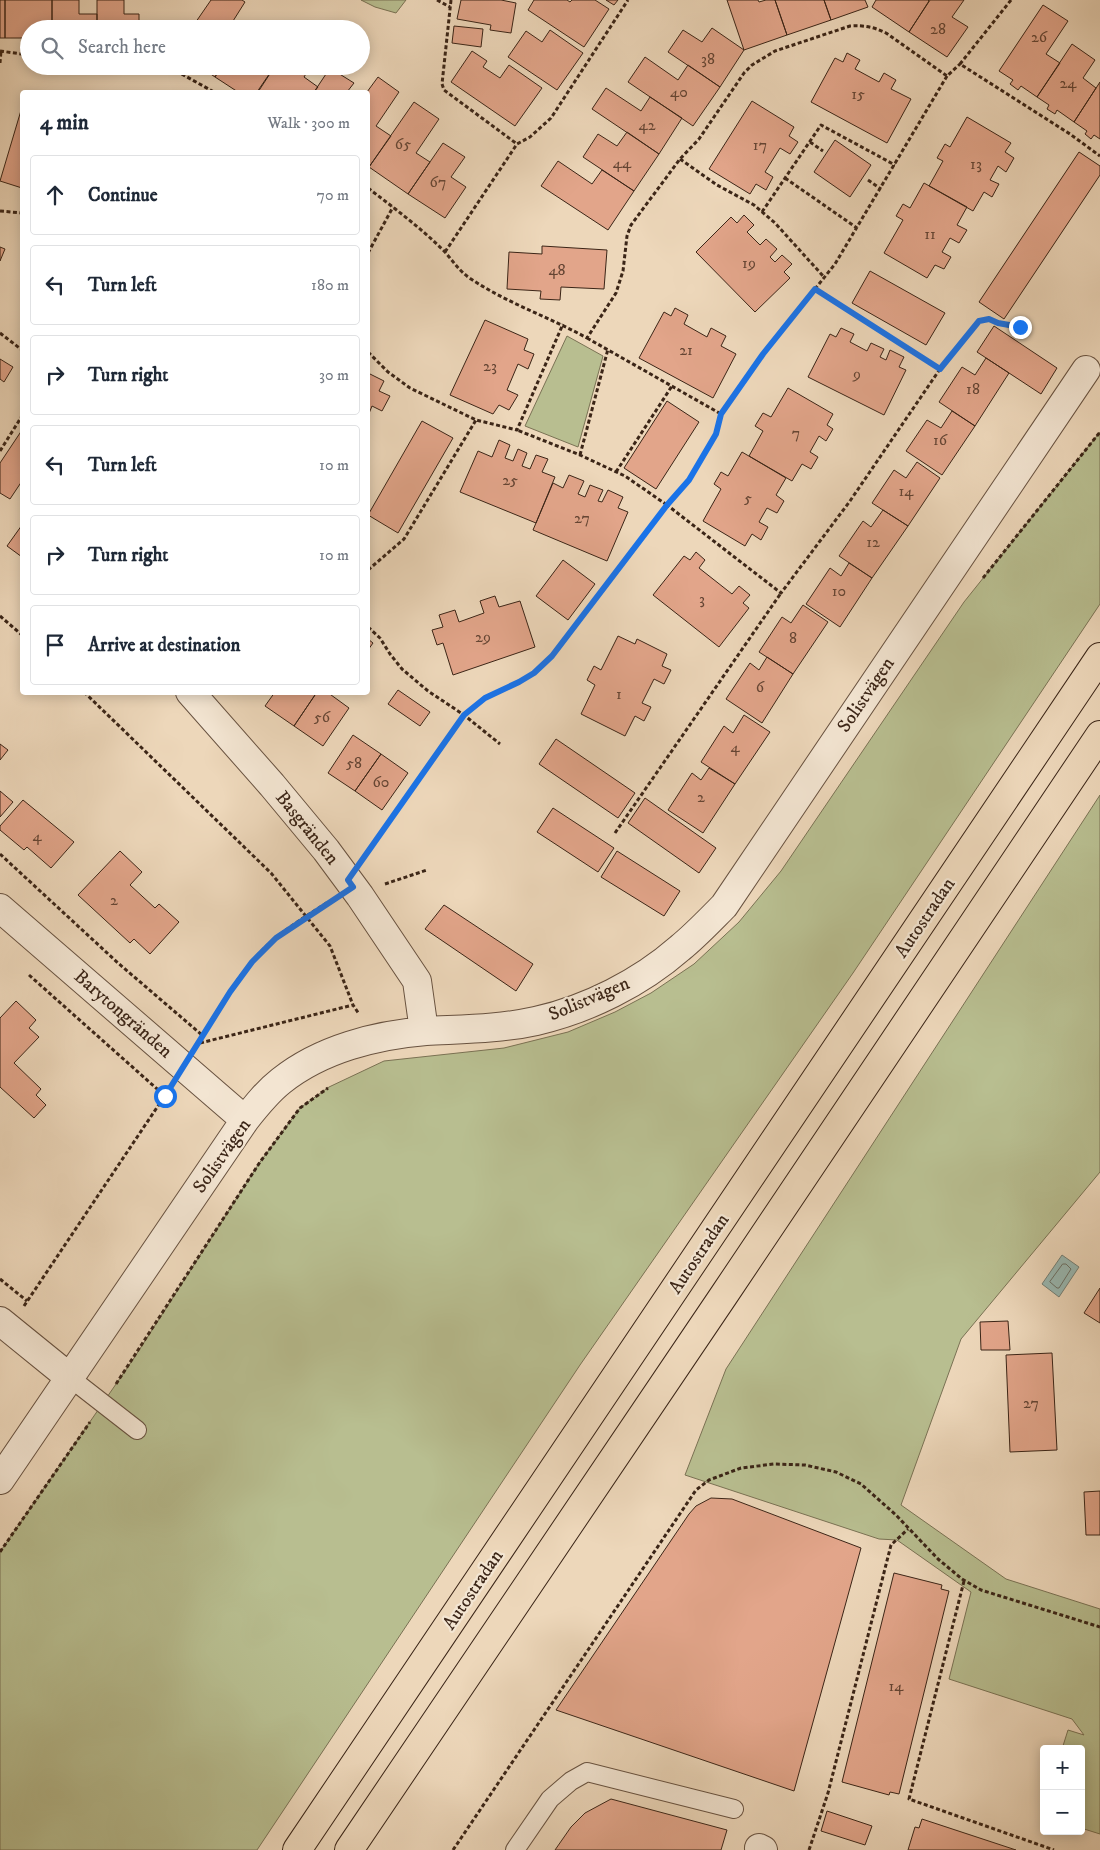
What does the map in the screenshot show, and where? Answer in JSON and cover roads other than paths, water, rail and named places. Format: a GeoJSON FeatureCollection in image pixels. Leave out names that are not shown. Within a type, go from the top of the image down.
{"type":"FeatureCollection","features":[{"type":"Feature","properties":{"kind":"highway","name":"Autostradan"},"geometry":{"type":"LineString","coordinates":[[297,1850],[1100,657]]}},
{"type":"Feature","properties":{"kind":"highway"},"geometry":{"type":"LineString","coordinates":[[349,1850],[1100,735]]}},
{"type":"Feature","properties":{"kind":"street","name":"Solistvägen"},"geometry":{"type":"LineString","coordinates":[[0,1480],[245,1120],[265,1096],[281,1081],[296,1070],[338,1050],[374,1038],[424,1031],[508,1025],[536,1021],[571,1011],[630,983],[657,966],[681,948],[724,906],[1086,370]]}},
{"type":"Feature","properties":{"kind":"street","name":"Basgränden"},"geometry":{"type":"LineString","coordinates":[[193,695],[272,785],[326,850],[354,888],[417,981],[424,1031]]}},
{"type":"Feature","properties":{"kind":"street","name":"Barytongränden"},"geometry":{"type":"LineString","coordinates":[[0,908],[190,1056],[245,1120]]}},
{"type":"Feature","properties":{"kind":"street"},"geometry":{"type":"LineString","coordinates":[[4,1325],[69,1377]]}},
{"type":"Feature","properties":{"kind":"lane"},"geometry":{"type":"LineString","coordinates":[[69,1377],[137,1430]]}},
{"type":"Feature","properties":{"kind":"lane"},"geometry":{"type":"LineString","coordinates":[[515,1850],[550,1799],[586,1772],[734,1809]]}},
{"type":"Feature","properties":{"kind":"water"},"geometry":{"type":"Polygon","coordinates":[[[1062,1255],[1079,1267],[1059,1297],[1042,1284],[1062,1255]]]}}]}
